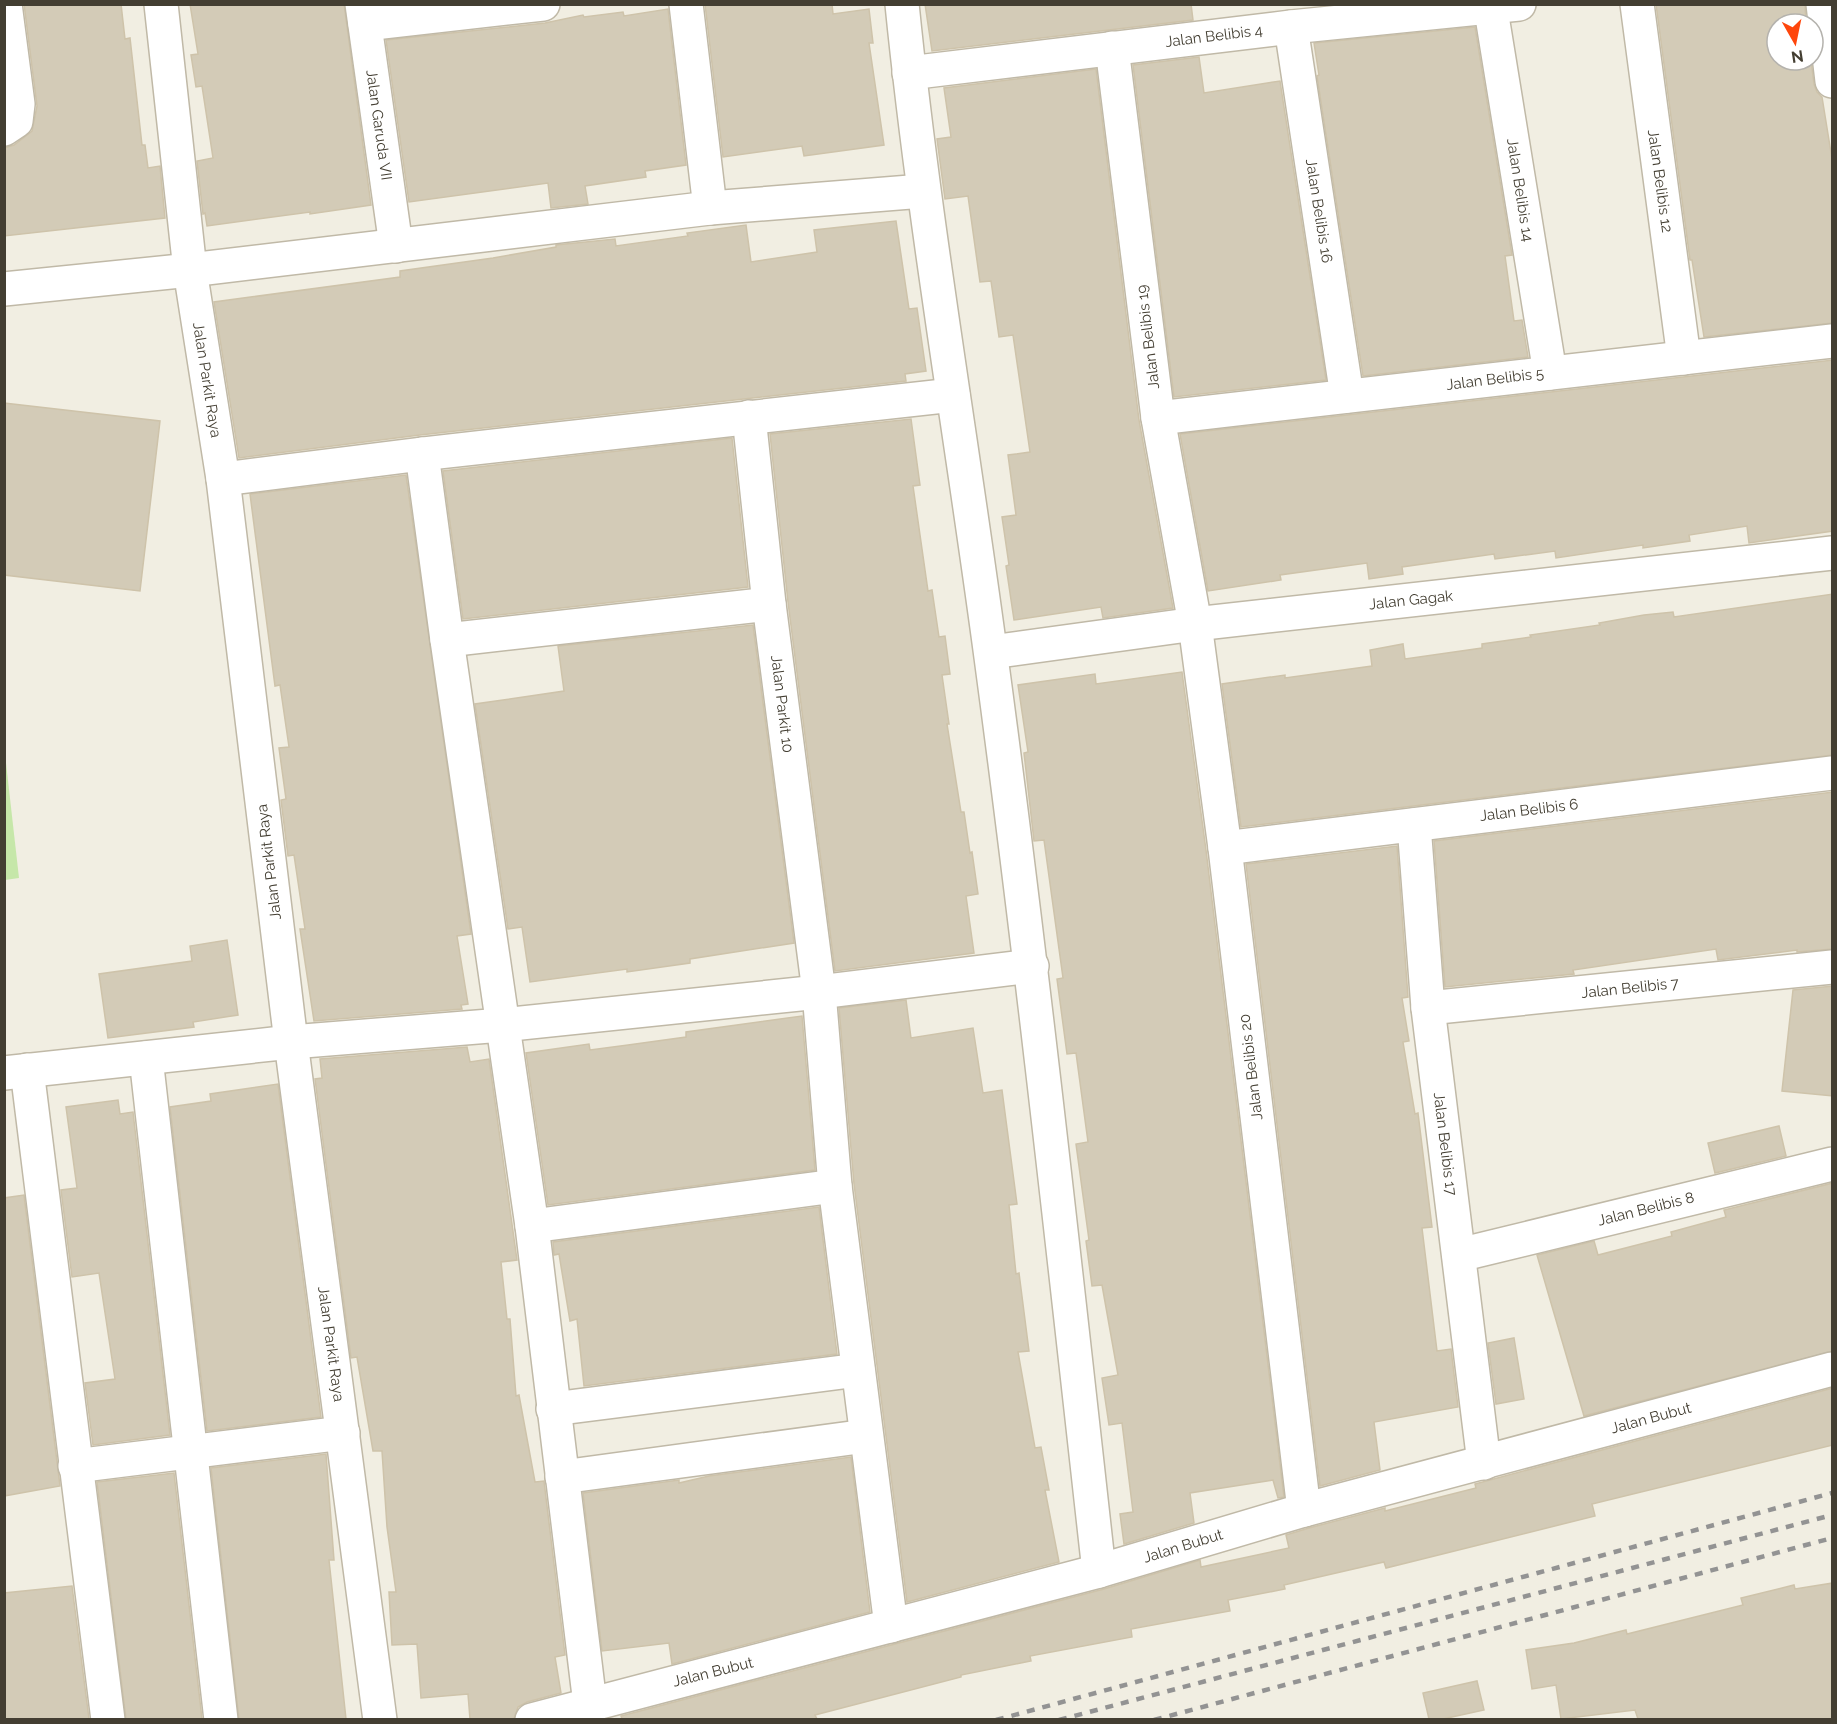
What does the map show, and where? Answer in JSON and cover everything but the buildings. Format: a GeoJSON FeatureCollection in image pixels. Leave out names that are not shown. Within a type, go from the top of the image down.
{"type":"FeatureCollection","features":[{"type":"Feature","properties":{"kind":"street"},"geometry":{"type":"LineString","coordinates":[[4,129],[16,121],[18,104],[5,4]]}},
{"type":"Feature","properties":{"kind":"street","name":"Jalan Parkit Raya"},"geometry":{"type":"LineString","coordinates":[[161,4],[190,270],[223,479],[291,1042],[380,1719]]}},
{"type":"Feature","properties":{"kind":"street"},"geometry":{"type":"LineString","coordinates":[[364,14],[543,4]]}},
{"type":"Feature","properties":{"kind":"street"},"geometry":{"type":"LineString","coordinates":[[686,4],[710,208]]}},
{"type":"Feature","properties":{"kind":"street"},"geometry":{"type":"LineString","coordinates":[[902,4],[923,191],[991,652],[1032,966],[1099,1571]]}},
{"type":"Feature","properties":{"kind":"street","name":"Jalan Belibis 12"},"geometry":{"type":"LineString","coordinates":[[1637,4],[1684,358]]}},
{"type":"Feature","properties":{"kind":"street"},"geometry":{"type":"LineString","coordinates":[[1823,4],[1833,81]]}},
{"type":"Feature","properties":{"kind":"street","name":"Jalan Belibis 4"},"geometry":{"type":"LineString","coordinates":[[909,73],[1291,27],[1500,6]]}},
{"type":"Feature","properties":{"kind":"street","name":"Jalan Belibis 14"},"geometry":{"type":"LineString","coordinates":[[1500,6],[1550,373]]}},
{"type":"Feature","properties":{"kind":"street","name":"Jalan Garuda VII"},"geometry":{"type":"LineString","coordinates":[[364,14],[396,246]]}},
{"type":"Feature","properties":{"kind":"street","name":"Jalan Belibis 16"},"geometry":{"type":"LineString","coordinates":[[1291,27],[1347,396]]}},
{"type":"Feature","properties":{"kind":"street","name":"Jalan Belibis 19"},"geometry":{"type":"LineString","coordinates":[[1112,48],[1158,417],[1195,624]]}},
{"type":"Feature","properties":{"kind":"street"},"geometry":{"type":"LineString","coordinates":[[4,289],[190,270],[710,208],[923,191]]}},
{"type":"Feature","properties":{"kind":"street","name":"Jalan Belibis 5"},"geometry":{"type":"LineString","coordinates":[[1158,417],[1833,340]]}},
{"type":"Feature","properties":{"kind":"street"},"geometry":{"type":"LineString","coordinates":[[223,479],[422,454],[953,395]]}},
{"type":"Feature","properties":{"kind":"street","name":"Jalan Parkit 10"},"geometry":{"type":"LineString","coordinates":[[749,417],[769,604],[819,992],[835,1186],[891,1626]]}},
{"type":"Feature","properties":{"kind":"street"},"geometry":{"type":"LineString","coordinates":[[422,454],[531,1226],[590,1704]]}},
{"type":"Feature","properties":{"kind":"street","name":"Jalan Gagak"},"geometry":{"type":"LineString","coordinates":[[991,652],[1195,624],[1833,553]]}},
{"type":"Feature","properties":{"kind":"street"},"geometry":{"type":"LineString","coordinates":[[447,640],[769,604]]}},
{"type":"Feature","properties":{"kind":"street","name":"Jalan Belibis 20"},"geometry":{"type":"LineString","coordinates":[[1195,624],[1225,848],[1304,1510]]}},
{"type":"Feature","properties":{"kind":"street","name":"Jalan Belibis 6"},"geometry":{"type":"LineString","coordinates":[[1225,848],[1833,773]]}},
{"type":"Feature","properties":{"kind":"street","name":"Jalan Belibis 17"},"geometry":{"type":"LineString","coordinates":[[1414,825],[1428,1008],[1484,1463]]}},
{"type":"Feature","properties":{"kind":"street"},"geometry":{"type":"LineString","coordinates":[[108,1719],[75,1466],[16,1072],[291,1042],[502,1025],[819,992],[1032,966]]}},
{"type":"Feature","properties":{"kind":"street","name":"Jalan Belibis 7"},"geometry":{"type":"LineString","coordinates":[[1428,1008],[1833,967]]}},
{"type":"Feature","properties":{"kind":"street"},"geometry":{"type":"LineString","coordinates":[[147,1058],[221,1719]]}},
{"type":"Feature","properties":{"kind":"street","name":"Jalan Belibis 8"},"geometry":{"type":"LineString","coordinates":[[1459,1255],[1833,1164]]}},
{"type":"Feature","properties":{"kind":"street"},"geometry":{"type":"LineString","coordinates":[[531,1226],[835,1186]]}},
{"type":"Feature","properties":{"kind":"street","name":"Jalan Bubut"},"geometry":{"type":"LineString","coordinates":[[532,1719],[1099,1571],[1304,1510],[1833,1369]]}},
{"type":"Feature","properties":{"kind":"street"},"geometry":{"type":"LineString","coordinates":[[553,1409],[858,1370]]}},
{"type":"Feature","properties":{"kind":"street"},"geometry":{"type":"LineString","coordinates":[[75,1466],[343,1433]]}},
{"type":"Feature","properties":{"kind":"street"},"geometry":{"type":"LineString","coordinates":[[562,1477],[866,1436]]}},
{"type":"Feature","properties":{"kind":"green space"},"geometry":{"type":"Polygon","coordinates":[[[5,754],[19,878],[4,880],[5,754]]]}},
{"type":"Feature","properties":{"kind":"railway"},"geometry":{"type":"LineString","coordinates":[[996,1720],[1832,1493]]}},
{"type":"Feature","properties":{"kind":"railway"},"geometry":{"type":"LineString","coordinates":[[1059,1720],[1832,1515]]}},
{"type":"Feature","properties":{"kind":"railway"},"geometry":{"type":"LineString","coordinates":[[1154,1720],[1832,1538]]}}]}
